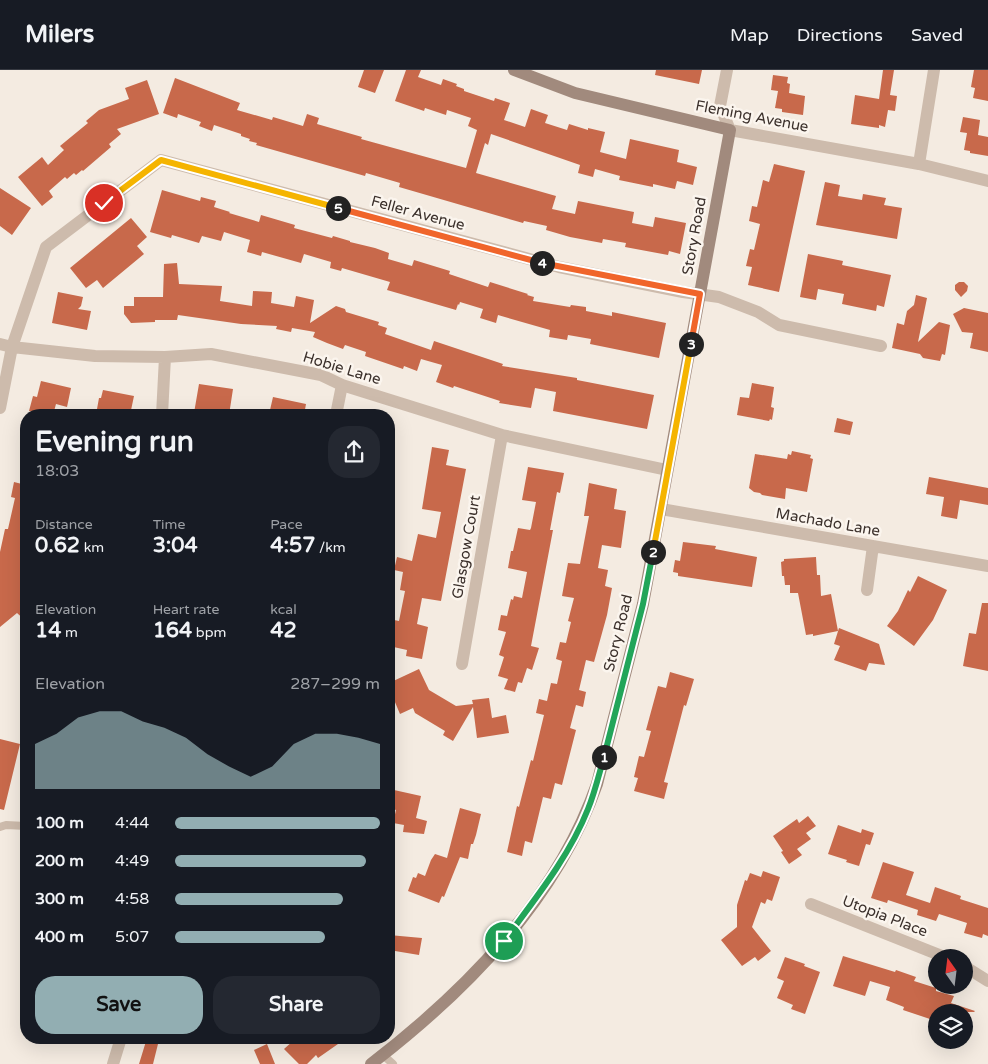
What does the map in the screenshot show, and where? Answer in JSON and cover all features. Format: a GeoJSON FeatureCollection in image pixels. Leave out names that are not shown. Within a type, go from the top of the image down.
{"type":"FeatureCollection","features":[{"type":"Feature","properties":{"kind":"street","name":"Fleming Avenue"},"geometry":{"type":"LineString","coordinates":[[514,70],[575,93],[730,130],[919,164],[988,181]]}},
{"type":"Feature","properties":{"kind":"street"},"geometry":{"type":"LineString","coordinates":[[727,70],[720,106],[730,130]]}},
{"type":"Feature","properties":{"kind":"street"},"geometry":{"type":"LineString","coordinates":[[919,164],[934,70]]}},
{"type":"Feature","properties":{"kind":"street","name":"Story Road"},"geometry":{"type":"LineString","coordinates":[[372,1064],[486,962],[504,941],[543,889],[576,834],[588,809],[597,784],[643,604],[730,130]]}},
{"type":"Feature","properties":{"kind":"street","name":"Feller Avenue"},"geometry":{"type":"LineString","coordinates":[[0,408],[6,346],[46,247],[161,160],[559,268],[719,297],[758,312],[779,325],[881,346]]}},
{"type":"Feature","properties":{"kind":"street","name":"Hobie Lane"},"geometry":{"type":"LineString","coordinates":[[6,346],[95,356],[165,358],[211,354],[321,375],[342,385],[502,435],[667,470]]}},
{"type":"Feature","properties":{"kind":"street"},"geometry":{"type":"LineString","coordinates":[[162,409],[165,358]]}},
{"type":"Feature","properties":{"kind":"street"},"geometry":{"type":"LineString","coordinates":[[337,409],[342,385]]}},
{"type":"Feature","properties":{"kind":"street","name":"Glasgow Court"},"geometry":{"type":"LineString","coordinates":[[462,664],[502,435]]}},
{"type":"Feature","properties":{"kind":"street","name":"Machado Lane"},"geometry":{"type":"LineString","coordinates":[[661,509],[988,566]]}},
{"type":"Feature","properties":{"kind":"street"},"geometry":{"type":"LineString","coordinates":[[867,590],[873,546]]}},
{"type":"Feature","properties":{"kind":"street","name":"Utopia Place"},"geometry":{"type":"LineString","coordinates":[[812,904],[928,950]]}},
{"type":"Feature","properties":{"kind":"street"},"geometry":{"type":"LineString","coordinates":[[973,972],[988,981]]}},
{"type":"Feature","properties":{"kind":"street"},"geometry":{"type":"LineString","coordinates":[[113,1064],[119,1044]]}},
{"type":"Feature","properties":{"kind":"lane"},"geometry":{"type":"LineString","coordinates":[[3,826],[20,826]]}},
{"type":"Feature","properties":{"kind":"lane"},"geometry":{"type":"LineString","coordinates":[[383,1055],[393,1064]]}},
{"type":"Feature","properties":{"kind":"building"},"geometry":{"type":"Polygon","coordinates":[[[364,70],[384,70],[375,93],[358,87],[364,70]]]}},
{"type":"Feature","properties":{"kind":"building"},"geometry":{"type":"Polygon","coordinates":[[[406,70],[421,70],[418,77],[441,85],[443,79],[457,84],[456,86],[464,89],[464,91],[494,101],[495,98],[510,103],[504,120],[525,127],[531,109],[548,115],[545,123],[567,130],[569,124],[588,130],[588,128],[605,132],[600,152],[626,159],[630,139],[679,150],[677,162],[697,167],[693,185],[677,181],[675,189],[653,184],[653,187],[619,180],[620,176],[595,169],[593,177],[578,173],[580,165],[491,134],[488,145],[485,143],[476,173],[556,196],[552,209],[575,214],[578,201],[634,212],[632,223],[653,227],[655,217],[686,223],[680,254],[669,251],[668,255],[625,247],[626,243],[603,239],[602,243],[570,237],[546,230],[547,226],[524,221],[523,223],[399,187],[400,183],[366,173],[365,176],[256,145],[257,143],[249,141],[250,139],[241,136],[241,134],[214,125],[212,131],[199,126],[201,122],[178,114],[177,118],[163,113],[175,78],[240,103],[237,110],[272,120],[273,117],[303,126],[307,114],[319,118],[317,124],[362,137],[361,139],[466,168],[477,130],[468,126],[471,118],[447,110],[446,115],[425,108],[424,111],[395,101],[406,70]]]}},
{"type":"Feature","properties":{"kind":"building"},"geometry":{"type":"Polygon","coordinates":[[[656,70],[702,70],[699,84],[655,75],[656,70]]]}},
{"type":"Feature","properties":{"kind":"building"},"geometry":{"type":"Polygon","coordinates":[[[883,70],[894,70],[890,95],[897,96],[895,111],[888,110],[885,127],[879,125],[879,128],[851,124],[855,95],[879,99],[883,70]]]}},
{"type":"Feature","properties":{"kind":"building"},"geometry":{"type":"Polygon","coordinates":[[[974,70],[988,70],[988,101],[973,98],[975,88],[971,87],[974,70]]]}},
{"type":"Feature","properties":{"kind":"building"},"geometry":{"type":"Polygon","coordinates":[[[773,75],[788,77],[787,83],[790,84],[789,93],[805,96],[803,115],[782,112],[782,109],[775,108],[778,91],[771,90],[773,75]]]}},
{"type":"Feature","properties":{"kind":"building"},"geometry":{"type":"Polygon","coordinates":[[[147,80],[159,114],[117,129],[121,134],[109,144],[111,147],[83,171],[76,175],[74,173],[67,179],[65,177],[49,191],[53,197],[42,206],[18,177],[42,157],[48,165],[64,150],[60,146],[88,123],[86,121],[99,110],[129,99],[125,88],[147,80]]]}},
{"type":"Feature","properties":{"kind":"building"},"geometry":{"type":"Polygon","coordinates":[[[963,117],[980,120],[978,135],[988,137],[988,156],[964,150],[967,133],[960,132],[963,117]]]}},
{"type":"Feature","properties":{"kind":"building"},"geometry":{"type":"Polygon","coordinates":[[[774,164],[805,171],[779,292],[748,285],[752,267],[746,266],[750,249],[754,250],[760,224],[749,221],[752,206],[757,207],[763,180],[769,182],[774,164]]]}},
{"type":"Feature","properties":{"kind":"building"},"geometry":{"type":"Polygon","coordinates":[[[825,182],[840,185],[838,196],[862,200],[863,194],[886,198],[884,205],[902,208],[897,239],[816,225],[825,182]]]}},
{"type":"Feature","properties":{"kind":"building"},"geometry":{"type":"Polygon","coordinates":[[[0,188],[31,208],[12,235],[0,226],[0,188]]]}},
{"type":"Feature","properties":{"kind":"building"},"geometry":{"type":"Polygon","coordinates":[[[162,190],[200,201],[201,197],[216,201],[214,207],[259,222],[261,215],[295,225],[294,228],[332,238],[333,236],[375,248],[389,253],[388,259],[412,266],[414,260],[450,271],[449,274],[488,287],[490,282],[528,294],[534,297],[533,301],[570,307],[571,305],[586,307],[586,311],[612,316],[612,312],[666,323],[659,358],[590,344],[591,339],[568,335],[567,340],[549,337],[550,330],[498,315],[496,323],[480,318],[483,309],[460,302],[456,310],[387,290],[390,282],[342,268],[341,271],[330,268],[331,262],[304,254],[301,263],[262,252],[261,256],[247,252],[250,240],[224,232],[221,241],[202,236],[199,243],[172,235],[171,238],[150,232],[162,190]]]}},
{"type":"Feature","properties":{"kind":"building"},"geometry":{"type":"Polygon","coordinates":[[[131,218],[147,237],[137,246],[144,254],[103,288],[97,280],[86,288],[70,268],[131,218]]]}},
{"type":"Feature","properties":{"kind":"building"},"geometry":{"type":"Polygon","coordinates":[[[808,254],[843,261],[842,265],[891,275],[884,307],[877,305],[876,311],[842,304],[844,294],[818,289],[816,300],[800,297],[808,254]]]}},
{"type":"Feature","properties":{"kind":"building"},"geometry":{"type":"Polygon","coordinates":[[[177,263],[179,284],[222,286],[220,301],[252,306],[253,291],[272,292],[271,303],[294,307],[296,296],[314,300],[310,323],[336,306],[345,309],[346,312],[379,322],[378,325],[387,328],[385,334],[431,350],[434,341],[503,364],[502,366],[577,378],[577,380],[654,395],[647,429],[553,411],[556,392],[535,388],[531,408],[499,403],[500,401],[436,382],[442,365],[421,359],[417,371],[404,366],[403,369],[365,356],[366,352],[345,345],[343,349],[327,343],[313,337],[315,332],[292,328],[291,332],[276,329],[277,326],[241,324],[178,315],[177,320],[131,323],[124,314],[124,306],[134,306],[134,297],[163,297],[164,264],[177,263]]]}},
{"type":"Feature","properties":{"kind":"building"},"geometry":{"type":"Polygon","coordinates":[[[959,282],[964,282],[968,286],[967,291],[961,297],[955,290],[955,285],[959,282]]]}},
{"type":"Feature","properties":{"kind":"building"},"geometry":{"type":"Polygon","coordinates":[[[58,292],[83,297],[81,306],[78,309],[91,311],[87,330],[52,323],[58,292]]]}},
{"type":"Feature","properties":{"kind":"building"},"geometry":{"type":"Polygon","coordinates":[[[916,295],[927,298],[918,342],[939,322],[950,325],[945,355],[942,354],[940,361],[923,358],[920,354],[892,348],[897,323],[904,325],[907,311],[914,305],[916,295]]]}},
{"type":"Feature","properties":{"kind":"building"},"geometry":{"type":"Polygon","coordinates":[[[964,308],[988,313],[988,352],[970,348],[973,333],[962,332],[953,314],[964,308]]]}},
{"type":"Feature","properties":{"kind":"building"},"geometry":{"type":"Polygon","coordinates":[[[41,381],[71,388],[67,407],[56,404],[55,409],[30,409],[33,396],[37,397],[41,381]]]}},
{"type":"Feature","properties":{"kind":"building"},"geometry":{"type":"Polygon","coordinates":[[[752,383],[774,387],[771,407],[774,408],[772,420],[737,415],[740,397],[749,398],[752,383]]]}},
{"type":"Feature","properties":{"kind":"building"},"geometry":{"type":"Polygon","coordinates":[[[199,384],[233,389],[230,409],[195,409],[199,384]]]}},
{"type":"Feature","properties":{"kind":"building"},"geometry":{"type":"Polygon","coordinates":[[[103,390],[134,396],[131,409],[97,409],[99,398],[101,398],[103,390]]]}},
{"type":"Feature","properties":{"kind":"building"},"geometry":{"type":"Polygon","coordinates":[[[273,397],[306,404],[305,409],[270,409],[273,397]]]}},
{"type":"Feature","properties":{"kind":"building"},"geometry":{"type":"Polygon","coordinates":[[[837,418],[853,422],[850,435],[834,432],[837,418]]]}},
{"type":"Feature","properties":{"kind":"building"},"geometry":{"type":"Polygon","coordinates":[[[432,447],[449,450],[446,465],[466,469],[441,601],[422,598],[417,624],[428,627],[422,659],[406,656],[407,650],[395,647],[395,620],[399,621],[405,591],[400,590],[403,572],[395,570],[395,566],[397,557],[412,561],[418,534],[436,538],[441,512],[422,509],[432,447]]]}},
{"type":"Feature","properties":{"kind":"building"},"geometry":{"type":"Polygon","coordinates":[[[792,451],[811,455],[810,458],[813,459],[807,492],[786,488],[785,499],[762,495],[749,488],[755,454],[787,459],[788,454],[791,455],[792,451]]]}},
{"type":"Feature","properties":{"kind":"building"},"geometry":{"type":"Polygon","coordinates":[[[528,467],[564,473],[560,493],[557,492],[550,530],[553,530],[531,646],[539,648],[532,670],[527,668],[522,683],[518,682],[515,692],[504,689],[508,679],[498,676],[504,657],[499,655],[506,632],[498,630],[501,615],[507,616],[511,599],[513,600],[514,596],[522,598],[527,572],[508,568],[518,528],[530,530],[531,528],[536,502],[522,500],[528,467]]]}},
{"type":"Feature","properties":{"kind":"building"},"geometry":{"type":"Polygon","coordinates":[[[929,477],[988,488],[988,505],[960,500],[957,519],[941,516],[944,497],[926,494],[929,477]]]}},
{"type":"Feature","properties":{"kind":"building"},"geometry":{"type":"Polygon","coordinates":[[[14,482],[20,484],[20,616],[17,613],[0,627],[0,552],[5,529],[8,529],[15,498],[11,497],[14,482]]]}},
{"type":"Feature","properties":{"kind":"building"},"geometry":{"type":"Polygon","coordinates":[[[589,483],[617,489],[614,509],[626,511],[621,548],[602,545],[598,568],[608,570],[605,586],[612,588],[607,615],[594,662],[586,660],[579,690],[586,692],[583,707],[576,705],[570,728],[576,730],[562,785],[555,783],[551,799],[543,797],[532,843],[525,841],[522,856],[507,852],[517,806],[519,807],[531,760],[533,761],[544,715],[536,713],[539,699],[547,701],[551,683],[557,684],[562,661],[556,659],[560,642],[566,643],[571,622],[568,621],[574,598],[562,596],[568,563],[580,564],[589,516],[584,516],[589,483]]]}},
{"type":"Feature","properties":{"kind":"building"},"geometry":{"type":"Polygon","coordinates":[[[683,542],[716,546],[715,549],[757,557],[752,587],[678,576],[678,573],[673,572],[675,560],[680,561],[683,542]]]}},
{"type":"Feature","properties":{"kind":"building"},"geometry":{"type":"Polygon","coordinates":[[[816,557],[817,575],[820,575],[821,596],[831,594],[838,631],[813,636],[813,634],[806,635],[798,593],[790,593],[790,585],[785,585],[781,562],[784,559],[816,557]]]}},
{"type":"Feature","properties":{"kind":"building"},"geometry":{"type":"Polygon","coordinates":[[[918,576],[947,590],[933,620],[914,646],[887,626],[898,611],[908,590],[910,592],[918,576]]]}},
{"type":"Feature","properties":{"kind":"building"},"geometry":{"type":"Polygon","coordinates":[[[982,603],[988,603],[988,671],[963,666],[969,633],[976,634],[982,603]]]}},
{"type":"Feature","properties":{"kind":"building"},"geometry":{"type":"Polygon","coordinates":[[[839,628],[879,644],[885,665],[869,663],[866,671],[834,660],[840,646],[834,644],[839,628]]]}},
{"type":"Feature","properties":{"kind":"building"},"geometry":{"type":"Polygon","coordinates":[[[419,669],[429,690],[456,706],[473,704],[472,700],[489,698],[492,718],[506,715],[509,733],[477,738],[473,707],[453,741],[443,735],[445,731],[415,713],[413,708],[400,714],[395,702],[395,680],[419,669]]]}},
{"type":"Feature","properties":{"kind":"building"},"geometry":{"type":"Polygon","coordinates":[[[670,672],[694,679],[686,706],[684,705],[664,782],[668,783],[664,799],[634,791],[638,778],[634,777],[639,756],[644,757],[651,731],[646,730],[658,686],[666,688],[670,672]]]}},
{"type":"Feature","properties":{"kind":"building"},"geometry":{"type":"Polygon","coordinates":[[[0,739],[20,744],[4,810],[0,809],[0,739]]]}},
{"type":"Feature","properties":{"kind":"building"},"geometry":{"type":"Polygon","coordinates":[[[395,790],[421,796],[416,818],[427,821],[424,834],[403,832],[404,825],[395,823],[395,790]]]}},
{"type":"Feature","properties":{"kind":"building"},"geometry":{"type":"Polygon","coordinates":[[[460,808],[481,814],[468,859],[460,857],[444,897],[442,896],[439,903],[408,891],[413,877],[416,878],[418,873],[425,876],[435,854],[447,858],[460,808]]]}},
{"type":"Feature","properties":{"kind":"building"},"geometry":{"type":"Polygon","coordinates":[[[808,816],[816,826],[806,833],[811,839],[797,849],[802,855],[789,864],[773,836],[797,819],[799,823],[808,816]]]}},
{"type":"Feature","properties":{"kind":"building"},"geometry":{"type":"Polygon","coordinates":[[[838,825],[861,833],[862,829],[874,833],[870,845],[866,844],[859,866],[828,854],[838,825]]]}},
{"type":"Feature","properties":{"kind":"building"},"geometry":{"type":"Polygon","coordinates":[[[883,862],[914,872],[906,895],[930,903],[935,887],[961,896],[960,899],[988,908],[988,936],[983,934],[982,938],[964,933],[967,923],[939,914],[936,921],[917,915],[918,910],[888,900],[887,903],[871,898],[883,862]]]}},
{"type":"Feature","properties":{"kind":"building"},"geometry":{"type":"Polygon","coordinates":[[[763,871],[780,877],[772,901],[767,899],[765,904],[761,902],[752,927],[771,951],[758,961],[755,957],[742,966],[721,940],[737,927],[737,905],[745,880],[747,881],[750,873],[761,877],[763,871]]]}},
{"type":"Feature","properties":{"kind":"building"},"geometry":{"type":"Polygon","coordinates":[[[395,936],[422,938],[419,955],[395,951],[395,936]]]}},
{"type":"Feature","properties":{"kind":"building"},"geometry":{"type":"Polygon","coordinates":[[[843,956],[916,977],[914,981],[928,985],[928,994],[954,996],[951,1003],[954,1004],[928,1004],[928,1018],[903,1010],[904,1007],[886,1000],[890,987],[870,981],[865,996],[833,986],[843,956]]]}},
{"type":"Feature","properties":{"kind":"building"},"geometry":{"type":"Polygon","coordinates":[[[785,957],[820,972],[805,1014],[791,1009],[793,1005],[777,998],[784,981],[777,978],[785,957]]]}},
{"type":"Feature","properties":{"kind":"building"},"geometry":{"type":"Polygon","coordinates":[[[145,1044],[158,1044],[153,1064],[139,1064],[145,1044]]]}},
{"type":"Feature","properties":{"kind":"building"},"geometry":{"type":"Polygon","coordinates":[[[267,1044],[275,1064],[260,1064],[254,1050],[267,1044]]]}},
{"type":"Feature","properties":{"kind":"building"},"geometry":{"type":"Polygon","coordinates":[[[290,1044],[338,1044],[318,1058],[316,1055],[307,1064],[299,1064],[284,1049],[290,1044]]]}},
{"type":"Feature","properties":{"kind":"route"},"geometry":{"type":"LineString","coordinates":[[104,203],[161,160],[559,268],[700,294],[643,604],[597,784],[588,809],[560,862],[543,889],[504,941]]}}]}
